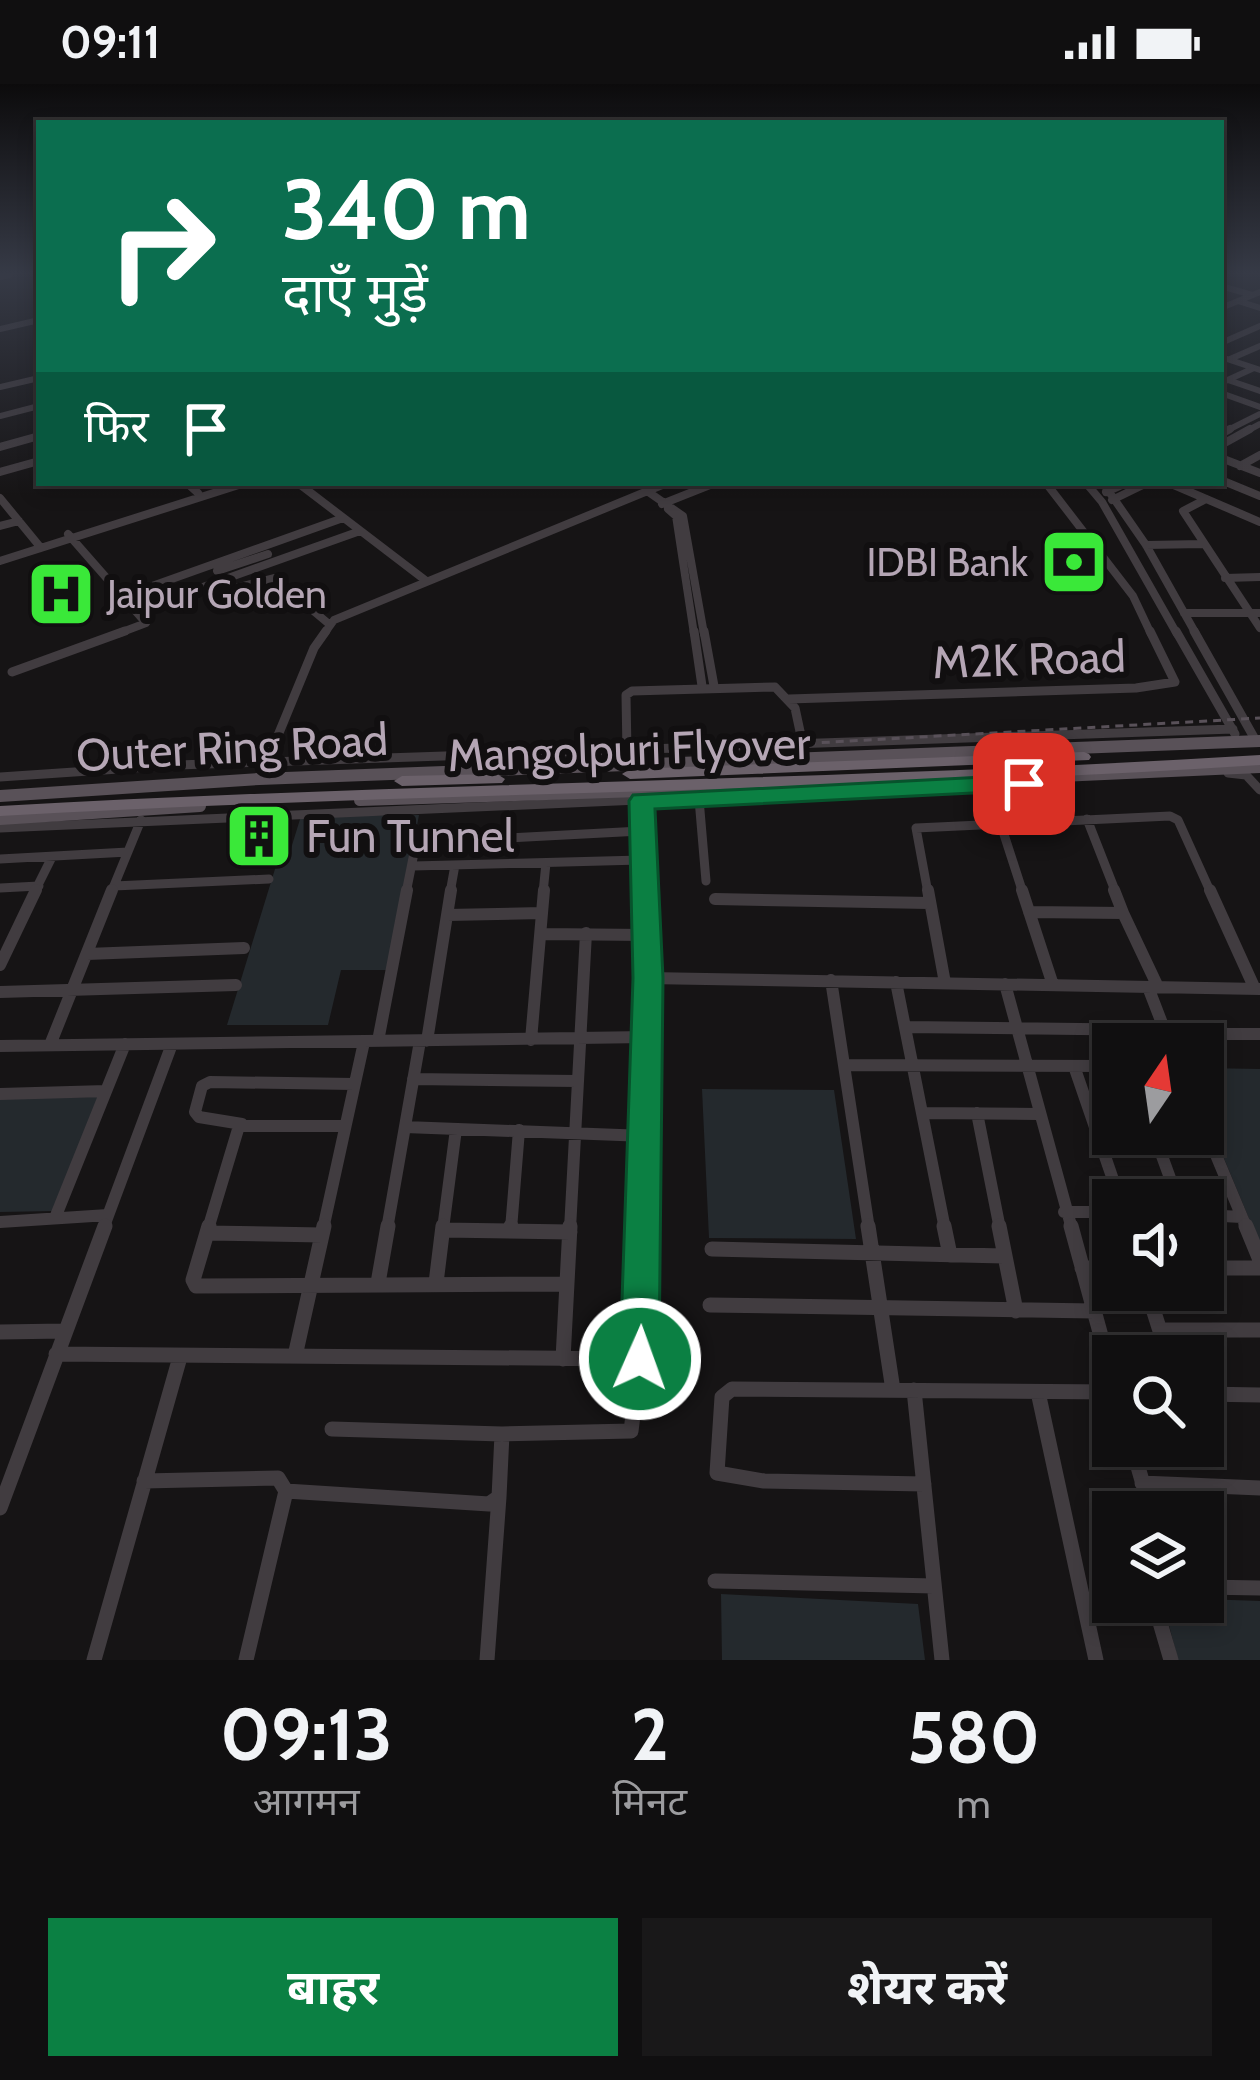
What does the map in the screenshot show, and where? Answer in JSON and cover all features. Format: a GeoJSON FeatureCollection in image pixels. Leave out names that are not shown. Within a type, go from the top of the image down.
{"type":"FeatureCollection","features":[{"type":"Feature","properties":{"kind":"highway","name":"Mangolpuri Flyover"},"geometry":{"type":"LineString","coordinates":[[0,798],[1259,744]]}},
{"type":"Feature","properties":{"kind":"highway","name":"Mangolpuri Flyover"},"geometry":{"type":"LineString","coordinates":[[0,815],[232,796],[1259,768]]}},
{"type":"Feature","properties":{"kind":"main road","name":"Outer Ring Road"},"geometry":{"type":"LineString","coordinates":[[0,798],[259,779],[1043,750],[1236,735],[1259,744]]}},
{"type":"Feature","properties":{"kind":"main road"},"geometry":{"type":"LineString","coordinates":[[1043,750],[1056,776]]}},
{"type":"Feature","properties":{"kind":"main road","name":"Outer Ring Road"},"geometry":{"type":"LineString","coordinates":[[0,815],[1259,768]]}},
{"type":"Feature","properties":{"kind":"street"},"geometry":{"type":"LineString","coordinates":[[1225,358],[1257,369]]}},
{"type":"Feature","properties":{"kind":"street"},"geometry":{"type":"LineString","coordinates":[[1224,382],[1257,369]]}},
{"type":"Feature","properties":{"kind":"street"},"geometry":{"type":"LineString","coordinates":[[0,376],[4,386],[36,379]]}},
{"type":"Feature","properties":{"kind":"street"},"geometry":{"type":"LineString","coordinates":[[22,382],[31,390]]}},
{"type":"Feature","properties":{"kind":"street"},"geometry":{"type":"LineString","coordinates":[[1224,382],[1260,392]]}},
{"type":"Feature","properties":{"kind":"street"},"geometry":{"type":"LineString","coordinates":[[1224,394],[1260,411]]}},
{"type":"Feature","properties":{"kind":"street"},"geometry":{"type":"LineString","coordinates":[[0,416],[36,407]]}},
{"type":"Feature","properties":{"kind":"street"},"geometry":{"type":"LineString","coordinates":[[1224,432],[1260,411]]}},
{"type":"Feature","properties":{"kind":"street"},"geometry":{"type":"LineString","coordinates":[[1224,420],[1238,425]]}},
{"type":"Feature","properties":{"kind":"street"},"geometry":{"type":"LineString","coordinates":[[1224,443],[1260,424]]}},
{"type":"Feature","properties":{"kind":"street"},"geometry":{"type":"LineString","coordinates":[[0,447],[36,437]]}},
{"type":"Feature","properties":{"kind":"street"},"geometry":{"type":"LineString","coordinates":[[1240,466],[1260,455]]}},
{"type":"Feature","properties":{"kind":"street"},"geometry":{"type":"LineString","coordinates":[[1224,459],[1260,473]]}},
{"type":"Feature","properties":{"kind":"street"},"geometry":{"type":"LineString","coordinates":[[0,472],[36,462]]}},
{"type":"Feature","properties":{"kind":"street"},"geometry":{"type":"LineString","coordinates":[[1224,481],[1260,496]]}},
{"type":"Feature","properties":{"kind":"street"},"geometry":{"type":"LineString","coordinates":[[190,486],[198,493]]}},
{"type":"Feature","properties":{"kind":"street"},"geometry":{"type":"LineString","coordinates":[[71,536],[220,486]]}},
{"type":"Feature","properties":{"kind":"street"},"geometry":{"type":"LineString","coordinates":[[0,558],[235,486]]}},
{"type":"Feature","properties":{"kind":"street"},"geometry":{"type":"LineString","coordinates":[[302,486],[425,580]]}},
{"type":"Feature","properties":{"kind":"street"},"geometry":{"type":"LineString","coordinates":[[664,504],[708,486]]}},
{"type":"Feature","properties":{"kind":"street","name":"M2K Road"},"geometry":{"type":"LineString","coordinates":[[790,702],[1169,685],[1175,677],[1139,608],[1110,561],[1066,516],[1048,486]]}},
{"type":"Feature","properties":{"kind":"street"},"geometry":{"type":"LineString","coordinates":[[0,777],[267,762],[627,753],[802,740],[1236,735],[1100,498],[1088,486]]}},
{"type":"Feature","properties":{"kind":"street"},"geometry":{"type":"LineString","coordinates":[[1175,486],[1260,522]]}},
{"type":"Feature","properties":{"kind":"street"},"geometry":{"type":"LineString","coordinates":[[267,762],[328,625],[652,487],[676,516],[708,686]]}},
{"type":"Feature","properties":{"kind":"street"},"geometry":{"type":"LineString","coordinates":[[1100,498],[1111,490],[1259,744]]}},
{"type":"Feature","properties":{"kind":"street"},"geometry":{"type":"LineString","coordinates":[[1206,499],[1183,511],[1255,613],[1260,628]]}},
{"type":"Feature","properties":{"kind":"street"},"geometry":{"type":"LineString","coordinates":[[1,500],[39,545]]}},
{"type":"Feature","properties":{"kind":"street"},"geometry":{"type":"LineString","coordinates":[[127,598],[343,518]]}},
{"type":"Feature","properties":{"kind":"street"},"geometry":{"type":"LineString","coordinates":[[0,526],[19,521]]}},
{"type":"Feature","properties":{"kind":"street"},"geometry":{"type":"LineString","coordinates":[[157,592],[175,597],[360,531]]}},
{"type":"Feature","properties":{"kind":"street"},"geometry":{"type":"LineString","coordinates":[[12,672],[146,623],[71,536]]}},
{"type":"Feature","properties":{"kind":"street"},"geometry":{"type":"LineString","coordinates":[[1146,545],[1203,544]]}},
{"type":"Feature","properties":{"kind":"street"},"geometry":{"type":"LineString","coordinates":[[127,598],[268,554]]}},
{"type":"Feature","properties":{"kind":"street"},"geometry":{"type":"LineString","coordinates":[[261,566],[328,625]]}},
{"type":"Feature","properties":{"kind":"street"},"geometry":{"type":"LineString","coordinates":[[1226,578],[1260,577]]}},
{"type":"Feature","properties":{"kind":"street"},"geometry":{"type":"LineString","coordinates":[[208,585],[216,593],[274,578]]}},
{"type":"Feature","properties":{"kind":"street"},"geometry":{"type":"LineString","coordinates":[[1139,608],[1167,613]]}},
{"type":"Feature","properties":{"kind":"street"},"geometry":{"type":"LineString","coordinates":[[1184,613],[1255,613]]}},
{"type":"Feature","properties":{"kind":"street"},"geometry":{"type":"LineString","coordinates":[[1198,668],[1216,668]]}},
{"type":"Feature","properties":{"kind":"street"},"geometry":{"type":"LineString","coordinates":[[627,753],[628,692],[775,687],[790,702],[808,760]]}},
{"type":"Feature","properties":{"kind":"street"},"geometry":{"type":"LineString","coordinates":[[0,828],[351,807],[699,799],[1237,773],[1254,780],[1260,790]]}},
{"type":"Feature","properties":{"kind":"street"},"geometry":{"type":"LineString","coordinates":[[699,799],[706,881]]}},
{"type":"Feature","properties":{"kind":"street"},"geometry":{"type":"LineString","coordinates":[[332,1429],[502,1434],[632,1431],[640,1359],[646,1136],[648,978],[642,801]]}},
{"type":"Feature","properties":{"kind":"street"},"geometry":{"type":"LineString","coordinates":[[648,978],[1258,989],[1176,817],[916,828],[945,982]]}},
{"type":"Feature","properties":{"kind":"street"},"geometry":{"type":"LineString","coordinates":[[1087,819],[1163,1023]]}},
{"type":"Feature","properties":{"kind":"street"},"geometry":{"type":"LineString","coordinates":[[50,1045],[141,820]]}},
{"type":"Feature","properties":{"kind":"street"},"geometry":{"type":"LineString","coordinates":[[1000,822],[1053,985]]}},
{"type":"Feature","properties":{"kind":"street"},"geometry":{"type":"LineString","coordinates":[[296,1357],[354,1084],[371,1041],[416,843],[641,831]]}},
{"type":"Feature","properties":{"kind":"street"},"geometry":{"type":"LineString","coordinates":[[0,859],[128,852]]}},
{"type":"Feature","properties":{"kind":"street"},"geometry":{"type":"LineString","coordinates":[[2,958],[52,857]]}},
{"type":"Feature","properties":{"kind":"street"},"geometry":{"type":"LineString","coordinates":[[413,866],[641,860]]}},
{"type":"Feature","properties":{"kind":"street"},"geometry":{"type":"LineString","coordinates":[[531,1040],[546,863]]}},
{"type":"Feature","properties":{"kind":"street"},"geometry":{"type":"LineString","coordinates":[[378,1283],[455,866]]}},
{"type":"Feature","properties":{"kind":"street"},"geometry":{"type":"LineString","coordinates":[[114,886],[269,879]]}},
{"type":"Feature","properties":{"kind":"street"},"geometry":{"type":"LineString","coordinates":[[0,888],[38,886]]}},
{"type":"Feature","properties":{"kind":"street"},"geometry":{"type":"LineString","coordinates":[[715,899],[929,903]]}},
{"type":"Feature","properties":{"kind":"street"},"geometry":{"type":"LineString","coordinates":[[1029,912],[1123,913]]}},
{"type":"Feature","properties":{"kind":"street"},"geometry":{"type":"LineString","coordinates":[[447,915],[542,913]]}},
{"type":"Feature","properties":{"kind":"street"},"geometry":{"type":"LineString","coordinates":[[563,1359],[586,933]]}},
{"type":"Feature","properties":{"kind":"street"},"geometry":{"type":"LineString","coordinates":[[541,934],[646,935]]}},
{"type":"Feature","properties":{"kind":"street"},"geometry":{"type":"LineString","coordinates":[[87,954],[244,948]]}},
{"type":"Feature","properties":{"kind":"street"},"geometry":{"type":"LineString","coordinates":[[831,980],[893,1390]]}},
{"type":"Feature","properties":{"kind":"street"},"geometry":{"type":"LineString","coordinates":[[896,982],[950,1255]]}},
{"type":"Feature","properties":{"kind":"street"},"geometry":{"type":"LineString","coordinates":[[1005,984],[1100,1335]]}},
{"type":"Feature","properties":{"kind":"street"},"geometry":{"type":"LineString","coordinates":[[0,992],[236,985]]}},
{"type":"Feature","properties":{"kind":"street"},"geometry":{"type":"LineString","coordinates":[[906,1027],[1092,1032]]}},
{"type":"Feature","properties":{"kind":"street"},"geometry":{"type":"LineString","coordinates":[[1224,1035],[1260,1034]]}},
{"type":"Feature","properties":{"kind":"street"},"geometry":{"type":"LineString","coordinates":[[0,1046],[646,1037]]}},
{"type":"Feature","properties":{"kind":"street"},"geometry":{"type":"LineString","coordinates":[[55,1218],[124,1044]]}},
{"type":"Feature","properties":{"kind":"street"},"geometry":{"type":"LineString","coordinates":[[0,1508],[172,1044]]}},
{"type":"Feature","properties":{"kind":"street"},"geometry":{"type":"LineString","coordinates":[[844,1065],[1092,1066]]}},
{"type":"Feature","properties":{"kind":"street"},"geometry":{"type":"LineString","coordinates":[[1074,1066],[1113,1179]]}},
{"type":"Feature","properties":{"kind":"street"},"geometry":{"type":"LineString","coordinates":[[413,1079],[577,1081]]}},
{"type":"Feature","properties":{"kind":"street"},"geometry":{"type":"LineString","coordinates":[[345,1126],[242,1124],[200,1118],[195,1112],[202,1086],[210,1082],[354,1084]]}},
{"type":"Feature","properties":{"kind":"street"},"geometry":{"type":"LineString","coordinates":[[0,1094],[106,1090]]}},
{"type":"Feature","properties":{"kind":"street"},"geometry":{"type":"LineString","coordinates":[[923,1113],[1038,1114]]}},
{"type":"Feature","properties":{"kind":"street"},"geometry":{"type":"LineString","coordinates":[[977,1113],[1016,1311]]}},
{"type":"Feature","properties":{"kind":"street"},"geometry":{"type":"LineString","coordinates":[[242,1124],[193,1280],[196,1286],[567,1284]]}},
{"type":"Feature","properties":{"kind":"street"},"geometry":{"type":"LineString","coordinates":[[405,1127],[646,1136]]}},
{"type":"Feature","properties":{"kind":"street"},"geometry":{"type":"LineString","coordinates":[[436,1283],[456,1129]]}},
{"type":"Feature","properties":{"kind":"street"},"geometry":{"type":"LineString","coordinates":[[511,1231],[519,1130]]}},
{"type":"Feature","properties":{"kind":"street"},"geometry":{"type":"LineString","coordinates":[[1216,1155],[1260,1264],[1224,1267]]}},
{"type":"Feature","properties":{"kind":"street"},"geometry":{"type":"LineString","coordinates":[[1064,1212],[1092,1213]]}},
{"type":"Feature","properties":{"kind":"street"},"geometry":{"type":"LineString","coordinates":[[0,1222],[107,1215]]}},
{"type":"Feature","properties":{"kind":"street"},"geometry":{"type":"LineString","coordinates":[[1224,1216],[1242,1217]]}},
{"type":"Feature","properties":{"kind":"street"},"geometry":{"type":"LineString","coordinates":[[443,1230],[569,1232]]}},
{"type":"Feature","properties":{"kind":"street"},"geometry":{"type":"LineString","coordinates":[[207,1234],[322,1234]]}},
{"type":"Feature","properties":{"kind":"street"},"geometry":{"type":"LineString","coordinates":[[712,1249],[1004,1256]]}},
{"type":"Feature","properties":{"kind":"street"},"geometry":{"type":"LineString","coordinates":[[1082,1268],[1092,1268]]}},
{"type":"Feature","properties":{"kind":"street"},"geometry":{"type":"LineString","coordinates":[[710,1305],[1094,1312]]}},
{"type":"Feature","properties":{"kind":"street"},"geometry":{"type":"LineString","coordinates":[[1154,1311],[1162,1335]]}},
{"type":"Feature","properties":{"kind":"street"},"geometry":{"type":"LineString","coordinates":[[0,1332],[64,1330]]}},
{"type":"Feature","properties":{"kind":"street"},"geometry":{"type":"LineString","coordinates":[[1160,1330],[1260,1330]]}},
{"type":"Feature","properties":{"kind":"street"},"geometry":{"type":"LineString","coordinates":[[56,1354],[640,1359]]}},
{"type":"Feature","properties":{"kind":"street"},"geometry":{"type":"LineString","coordinates":[[94,1660],[180,1357]]}},
{"type":"Feature","properties":{"kind":"street"},"geometry":{"type":"LineString","coordinates":[[914,1390],[942,1660]]}},
{"type":"Feature","properties":{"kind":"street"},"geometry":{"type":"LineString","coordinates":[[924,1484],[764,1481],[717,1473],[722,1397],[726,1391],[1092,1392]]}},
{"type":"Feature","properties":{"kind":"street"},"geometry":{"type":"LineString","coordinates":[[1038,1392],[1096,1660]]}},
{"type":"Feature","properties":{"kind":"street"},"geometry":{"type":"LineString","coordinates":[[1224,1394],[1260,1395]]}},
{"type":"Feature","properties":{"kind":"street"},"geometry":{"type":"LineString","coordinates":[[487,1660],[502,1434]]}},
{"type":"Feature","properties":{"kind":"street"},"geometry":{"type":"LineString","coordinates":[[1138,1467],[1144,1491]]}},
{"type":"Feature","properties":{"kind":"street"},"geometry":{"type":"LineString","coordinates":[[144,1481],[278,1478],[286,1491],[246,1660]]}},
{"type":"Feature","properties":{"kind":"street"},"geometry":{"type":"LineString","coordinates":[[1142,1484],[1260,1488]]}},
{"type":"Feature","properties":{"kind":"street"},"geometry":{"type":"LineString","coordinates":[[286,1491],[489,1504],[499,1497]]}},
{"type":"Feature","properties":{"kind":"street"},"geometry":{"type":"LineString","coordinates":[[715,1581],[934,1586]]}},
{"type":"Feature","properties":{"kind":"street"},"geometry":{"type":"LineString","coordinates":[[1224,1587],[1260,1588]]}},
{"type":"Feature","properties":{"kind":"street"},"geometry":{"type":"LineString","coordinates":[[1160,1623],[1171,1660]]}},
{"type":"Feature","properties":{"kind":"shaded area"},"geometry":{"type":"Polygon","coordinates":[[[419,815],[390,970],[341,970],[328,1025],[227,1025],[279,856],[289,855],[301,816],[419,815]]]}},
{"type":"Feature","properties":{"kind":"shaded area"},"geometry":{"type":"Polygon","coordinates":[[[1224,1068],[1260,1069],[1260,1245],[1223,1155],[1224,1068]]]}},
{"type":"Feature","properties":{"kind":"shaded area"},"geometry":{"type":"Polygon","coordinates":[[[702,1089],[834,1090],[856,1239],[709,1238],[702,1089]]]}},
{"type":"Feature","properties":{"kind":"shaded area"},"geometry":{"type":"Polygon","coordinates":[[[98,1097],[54,1211],[0,1212],[0,1098],[98,1097]]]}},
{"type":"Feature","properties":{"kind":"shaded area"},"geometry":{"type":"Polygon","coordinates":[[[721,1594],[918,1604],[925,1660],[722,1660],[721,1594]]]}},
{"type":"Feature","properties":{"kind":"shaded area"},"geometry":{"type":"Polygon","coordinates":[[[1224,1600],[1260,1601],[1260,1660],[1178,1660],[1168,1623],[1224,1623],[1224,1600]]]}},
{"type":"Feature","properties":{"kind":"railway"},"geometry":{"type":"LineString","coordinates":[[654,752],[1260,718]]}},
{"type":"Feature","properties":{"kind":"place","name":"IDBI Bank"},"geometry":{"type":"Point","coordinates":[1074,562]}},
{"type":"Feature","properties":{"kind":"place","name":"Jaipur Golden"},"geometry":{"type":"Point","coordinates":[61,594]}},
{"type":"Feature","properties":{"kind":"place","name":"Fun Tunnel"},"geometry":{"type":"Point","coordinates":[259,836]}},
{"type":"Feature","properties":{"kind":"route"},"geometry":{"type":"LineString","coordinates":[[640,1359],[648,978],[642,801],[1024,784]]}}]}
